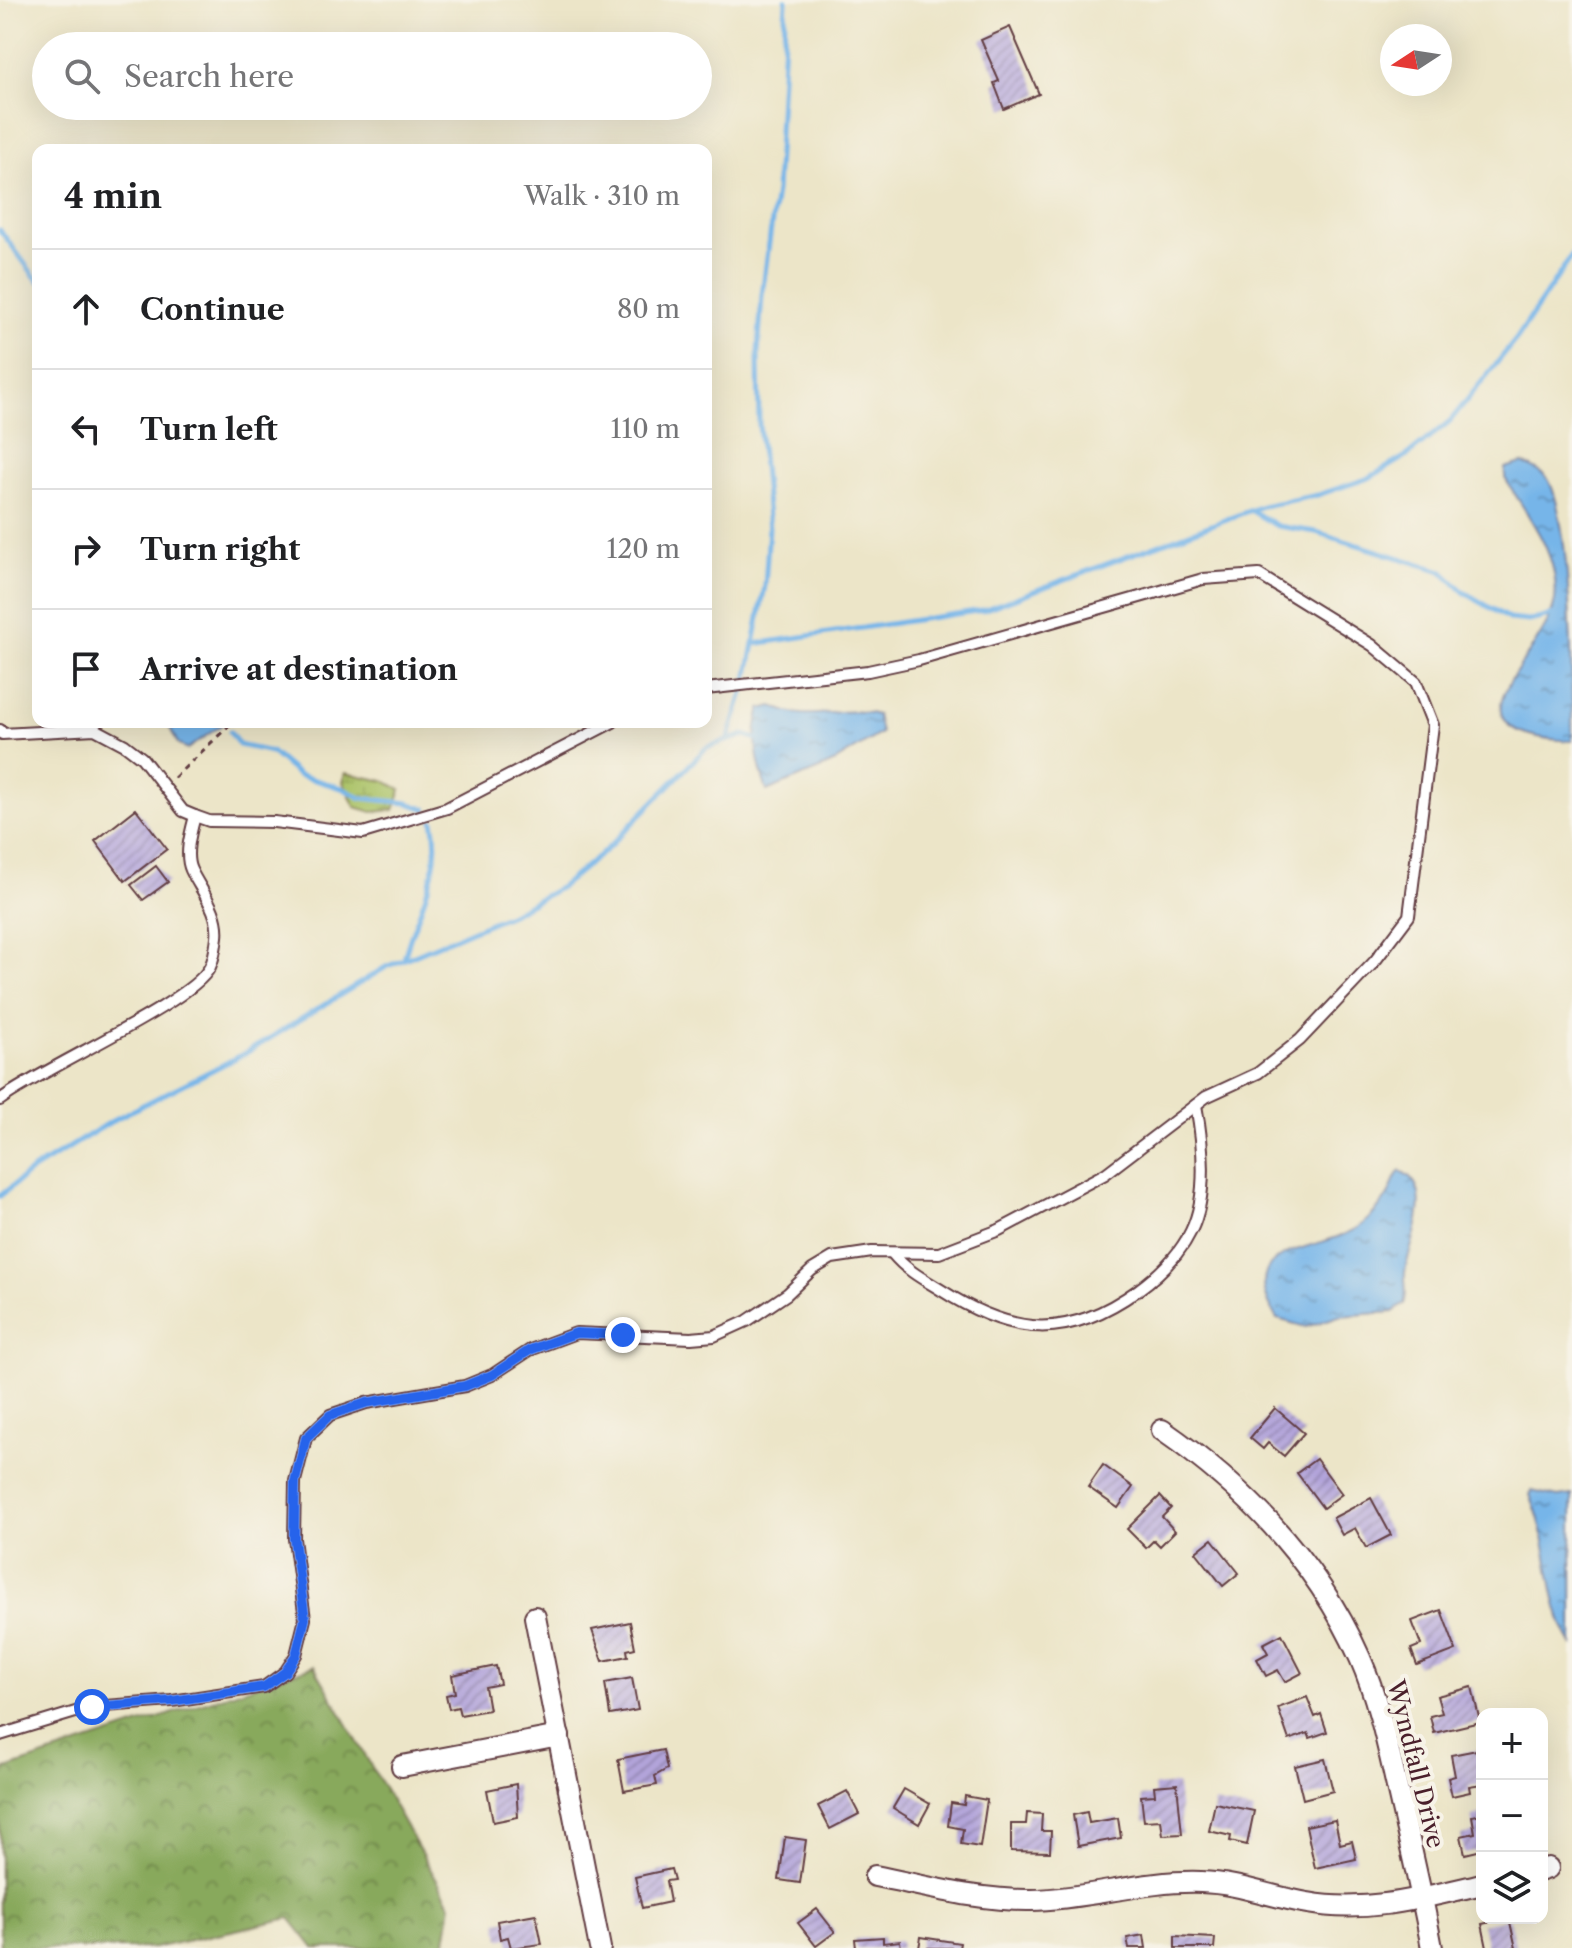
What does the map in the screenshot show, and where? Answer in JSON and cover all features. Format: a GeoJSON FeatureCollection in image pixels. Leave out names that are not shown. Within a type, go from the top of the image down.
{"type":"FeatureCollection","features":[{"type":"Feature","properties":{"kind":"street","name":"Wyndfall Drive"},"geometry":{"type":"LineString","coordinates":[[1162,1430],[1229,1480],[1273,1525],[1335,1609],[1374,1694],[1432,1948]]}},
{"type":"Feature","properties":{"kind":"street"},"geometry":{"type":"LineString","coordinates":[[535,1617],[600,1948]]}},
{"type":"Feature","properties":{"kind":"street"},"geometry":{"type":"LineString","coordinates":[[402,1766],[559,1736]]}},
{"type":"Feature","properties":{"kind":"street"},"geometry":{"type":"LineString","coordinates":[[875,1876],[1011,1900],[1057,1898],[1169,1881],[1235,1884],[1308,1903],[1344,1907],[1422,1898],[1476,1885]]}},
{"type":"Feature","properties":{"kind":"lane"},"geometry":{"type":"LineString","coordinates":[[0,1735],[92,1707],[172,1701],[264,1687],[285,1672],[296,1655],[305,1619],[294,1539],[295,1481],[306,1438],[330,1415],[366,1403],[465,1386],[492,1375],[530,1350],[576,1333],[691,1338],[714,1336],[747,1321],[832,1258],[872,1252],[939,1253],[999,1230],[1061,1200],[1105,1174],[1196,1105],[1258,1073],[1300,1040],[1375,961],[1409,916],[1433,725],[1416,682],[1372,645],[1259,575],[1203,579],[948,652],[868,671],[712,688]]}},
{"type":"Feature","properties":{"kind":"lane"},"geometry":{"type":"LineString","coordinates":[[1,732],[95,729],[125,745],[163,784],[183,811],[209,821],[274,822],[363,833],[447,808],[601,728]]}},
{"type":"Feature","properties":{"kind":"lane"},"geometry":{"type":"LineString","coordinates":[[0,1100],[25,1081],[184,993],[210,968],[218,934],[206,891],[190,868],[190,838],[195,816]]}},
{"type":"Feature","properties":{"kind":"lane"},"geometry":{"type":"LineString","coordinates":[[893,1254],[904,1267],[953,1298],[1004,1322],[1034,1326],[1076,1325],[1123,1301],[1162,1273],[1192,1230],[1202,1183],[1202,1137],[1196,1105]]}},
{"type":"Feature","properties":{"kind":"path"},"geometry":{"type":"LineString","coordinates":[[163,784],[175,777],[227,728]]}},
{"type":"Feature","properties":{"kind":"green space"},"geometry":{"type":"Polygon","coordinates":[[[345,773],[385,781],[401,790],[394,810],[372,812],[355,807],[343,782],[345,773]]]}},
{"type":"Feature","properties":{"kind":"green space"},"geometry":{"type":"Polygon","coordinates":[[[314,1666],[451,1905],[444,1948],[314,1948],[290,1918],[154,1948],[0,1948],[0,1771],[314,1666]]]}},
{"type":"Feature","properties":{"kind":"water"},"geometry":{"type":"Polygon","coordinates":[[[1522,463],[1548,479],[1562,530],[1569,604],[1572,741],[1529,735],[1507,724],[1501,708],[1506,689],[1547,622],[1555,600],[1553,567],[1547,551],[1505,478],[1505,468],[1522,463]]]}},
{"type":"Feature","properties":{"kind":"water"},"geometry":{"type":"Polygon","coordinates":[[[773,706],[799,714],[864,712],[877,715],[881,733],[831,764],[767,791],[759,761],[756,730],[761,709],[773,706]]]}},
{"type":"Feature","properties":{"kind":"water"},"geometry":{"type":"Polygon","coordinates":[[[170,728],[217,728],[187,749],[178,744],[170,728]]]}},
{"type":"Feature","properties":{"kind":"water"},"geometry":{"type":"Polygon","coordinates":[[[1400,1171],[1412,1179],[1420,1203],[1405,1272],[1404,1304],[1393,1312],[1339,1316],[1306,1327],[1277,1319],[1266,1294],[1265,1276],[1272,1263],[1286,1254],[1343,1235],[1360,1226],[1383,1202],[1400,1171]]]}},
{"type":"Feature","properties":{"kind":"water"},"geometry":{"type":"Polygon","coordinates":[[[1532,1491],[1558,1497],[1572,1495],[1572,1644],[1553,1591],[1542,1531],[1530,1495],[1532,1491]]]}},
{"type":"Feature","properties":{"kind":"building"},"geometry":{"type":"Polygon","coordinates":[[[1010,27],[1039,94],[1004,109],[994,83],[999,81],[981,40],[1010,27]]]}},
{"type":"Feature","properties":{"kind":"building"},"geometry":{"type":"Polygon","coordinates":[[[136,809],[167,849],[125,881],[95,841],[136,809]]]}},
{"type":"Feature","properties":{"kind":"building"},"geometry":{"type":"Polygon","coordinates":[[[156,866],[168,882],[143,900],[131,885],[156,866]]]}},
{"type":"Feature","properties":{"kind":"building"},"geometry":{"type":"Polygon","coordinates":[[[1275,1408],[1304,1433],[1284,1456],[1268,1443],[1263,1449],[1250,1438],[1275,1408]]]}},
{"type":"Feature","properties":{"kind":"building"},"geometry":{"type":"Polygon","coordinates":[[[1316,1459],[1342,1494],[1323,1508],[1297,1473],[1316,1459]]]}},
{"type":"Feature","properties":{"kind":"building"},"geometry":{"type":"Polygon","coordinates":[[[1103,1465],[1133,1487],[1118,1508],[1088,1487],[1103,1465]]]}},
{"type":"Feature","properties":{"kind":"building"},"geometry":{"type":"Polygon","coordinates":[[[1160,1496],[1171,1508],[1162,1517],[1175,1531],[1160,1546],[1154,1540],[1146,1548],[1127,1529],[1160,1496]]]}},
{"type":"Feature","properties":{"kind":"building"},"geometry":{"type":"Polygon","coordinates":[[[1371,1498],[1391,1535],[1366,1548],[1355,1528],[1342,1535],[1333,1518],[1371,1498]]]}},
{"type":"Feature","properties":{"kind":"building"},"geometry":{"type":"Polygon","coordinates":[[[1212,1539],[1239,1573],[1223,1586],[1196,1552],[1212,1539]]]}},
{"type":"Feature","properties":{"kind":"building"},"geometry":{"type":"Polygon","coordinates":[[[1441,1610],[1456,1650],[1417,1665],[1411,1649],[1421,1645],[1412,1621],[1441,1610]]]}},
{"type":"Feature","properties":{"kind":"building"},"geometry":{"type":"Polygon","coordinates":[[[630,1622],[635,1648],[627,1650],[628,1656],[603,1661],[592,1630],[630,1622]]]}},
{"type":"Feature","properties":{"kind":"building"},"geometry":{"type":"Polygon","coordinates":[[[1282,1634],[1302,1673],[1285,1682],[1278,1670],[1266,1676],[1257,1659],[1268,1653],[1263,1644],[1282,1634]]]}},
{"type":"Feature","properties":{"kind":"building"},"geometry":{"type":"Polygon","coordinates":[[[496,1666],[500,1684],[485,1687],[489,1710],[460,1715],[458,1707],[449,1709],[446,1695],[455,1693],[452,1675],[496,1666]]]}},
{"type":"Feature","properties":{"kind":"building"},"geometry":{"type":"Polygon","coordinates":[[[632,1678],[638,1710],[610,1715],[605,1683],[632,1678]]]}},
{"type":"Feature","properties":{"kind":"building"},"geometry":{"type":"Polygon","coordinates":[[[1472,1687],[1477,1708],[1476,1723],[1434,1733],[1430,1716],[1442,1713],[1437,1696],[1472,1687]]]}},
{"type":"Feature","properties":{"kind":"building"},"geometry":{"type":"Polygon","coordinates":[[[1307,1697],[1315,1717],[1321,1714],[1327,1732],[1310,1738],[1308,1733],[1289,1740],[1278,1708],[1307,1697]]]}},
{"type":"Feature","properties":{"kind":"building"},"geometry":{"type":"Polygon","coordinates":[[[663,1750],[667,1769],[655,1776],[657,1785],[624,1791],[618,1759],[663,1750]]]}},
{"type":"Feature","properties":{"kind":"building"},"geometry":{"type":"Polygon","coordinates":[[[1476,1750],[1476,1785],[1469,1786],[1470,1792],[1452,1796],[1448,1778],[1455,1776],[1451,1755],[1476,1750]]]}},
{"type":"Feature","properties":{"kind":"building"},"geometry":{"type":"Polygon","coordinates":[[[1325,1759],[1333,1791],[1303,1799],[1295,1766],[1325,1759]]]}},
{"type":"Feature","properties":{"kind":"building"},"geometry":{"type":"Polygon","coordinates":[[[516,1784],[518,1817],[493,1822],[487,1790],[516,1784]]]}},
{"type":"Feature","properties":{"kind":"building"},"geometry":{"type":"Polygon","coordinates":[[[1177,1784],[1182,1834],[1163,1835],[1161,1820],[1144,1821],[1141,1796],[1155,1795],[1154,1786],[1177,1784]]]}},
{"type":"Feature","properties":{"kind":"building"},"geometry":{"type":"Polygon","coordinates":[[[904,1789],[930,1804],[919,1824],[893,1808],[904,1789]]]}},
{"type":"Feature","properties":{"kind":"building"},"geometry":{"type":"Polygon","coordinates":[[[847,1791],[859,1814],[830,1829],[818,1806],[847,1791]]]}},
{"type":"Feature","properties":{"kind":"building"},"geometry":{"type":"Polygon","coordinates":[[[965,1796],[987,1800],[980,1847],[961,1844],[963,1829],[948,1826],[951,1803],[964,1805],[965,1796]]]}},
{"type":"Feature","properties":{"kind":"building"},"geometry":{"type":"Polygon","coordinates":[[[1215,1803],[1254,1811],[1247,1845],[1230,1841],[1231,1836],[1209,1831],[1215,1803]]]}},
{"type":"Feature","properties":{"kind":"building"},"geometry":{"type":"Polygon","coordinates":[[[1087,1812],[1089,1823],[1118,1818],[1121,1838],[1078,1846],[1073,1815],[1087,1812]]]}},
{"type":"Feature","properties":{"kind":"building"},"geometry":{"type":"Polygon","coordinates":[[[1027,1813],[1042,1814],[1041,1831],[1051,1831],[1050,1852],[1011,1851],[1011,1824],[1026,1824],[1027,1813]]]}},
{"type":"Feature","properties":{"kind":"building"},"geometry":{"type":"Polygon","coordinates":[[[1476,1815],[1476,1851],[1465,1854],[1461,1836],[1475,1833],[1472,1816],[1476,1815]]]}},
{"type":"Feature","properties":{"kind":"building"},"geometry":{"type":"Polygon","coordinates":[[[1335,1820],[1340,1844],[1352,1841],[1356,1859],[1315,1868],[1306,1826],[1335,1820]]]}},
{"type":"Feature","properties":{"kind":"building"},"geometry":{"type":"Polygon","coordinates":[[[785,1837],[806,1840],[800,1883],[779,1880],[785,1837]]]}},
{"type":"Feature","properties":{"kind":"building"},"geometry":{"type":"Polygon","coordinates":[[[671,1869],[674,1880],[666,1881],[670,1902],[642,1908],[635,1877],[671,1869]]]}},
{"type":"Feature","properties":{"kind":"building"},"geometry":{"type":"Polygon","coordinates":[[[817,1909],[835,1932],[816,1946],[798,1923],[817,1909]]]}},
{"type":"Feature","properties":{"kind":"building"},"geometry":{"type":"Polygon","coordinates":[[[536,1914],[542,1944],[511,1948],[508,1937],[500,1939],[497,1921],[536,1914]]]}},
{"type":"Feature","properties":{"kind":"building"},"geometry":{"type":"Polygon","coordinates":[[[1482,1924],[1510,1924],[1516,1948],[1487,1948],[1482,1924]]]}},
{"type":"Feature","properties":{"kind":"building"},"geometry":{"type":"Polygon","coordinates":[[[1144,1935],[1146,1948],[1129,1948],[1127,1938],[1144,1935]]]}},
{"type":"Feature","properties":{"kind":"building"},"geometry":{"type":"Polygon","coordinates":[[[1175,1936],[1215,1938],[1214,1948],[1175,1948],[1175,1936]]]}},
{"type":"Feature","properties":{"kind":"building"},"geometry":{"type":"Polygon","coordinates":[[[883,1937],[883,1943],[900,1941],[901,1948],[856,1948],[855,1939],[883,1937]]]}},
{"type":"Feature","properties":{"kind":"building"},"geometry":{"type":"Polygon","coordinates":[[[921,1937],[960,1943],[959,1948],[919,1948],[921,1937]]]}},
{"type":"Feature","properties":{"kind":"waterway"},"geometry":{"type":"LineString","coordinates":[[747,680],[765,586],[769,528],[759,425],[758,353],[762,295],[776,191],[786,0]]}},
{"type":"Feature","properties":{"kind":"waterway"},"geometry":{"type":"LineString","coordinates":[[0,230],[32,273]]}},
{"type":"Feature","properties":{"kind":"waterway"},"geometry":{"type":"LineString","coordinates":[[754,644],[983,610],[1262,506],[1318,495],[1369,478],[1408,455],[1450,421],[1517,338],[1572,255]]}},
{"type":"Feature","properties":{"kind":"waterway"},"geometry":{"type":"LineString","coordinates":[[1252,511],[1277,526],[1316,532],[1442,571],[1464,592],[1509,619],[1529,621],[1554,615]]}},
{"type":"Feature","properties":{"kind":"waterway"},"geometry":{"type":"LineString","coordinates":[[729,737],[744,690]]}},
{"type":"Feature","properties":{"kind":"waterway"},"geometry":{"type":"LineString","coordinates":[[230,732],[239,745],[271,752],[298,775],[342,788],[361,798],[408,803],[426,809]]}},
{"type":"Feature","properties":{"kind":"waterway"},"geometry":{"type":"LineString","coordinates":[[0,1196],[31,1171],[117,1118],[244,1054],[386,967],[511,914],[561,887],[607,849],[707,747],[745,735],[762,741]]}},
{"type":"Feature","properties":{"kind":"waterway"},"geometry":{"type":"LineString","coordinates":[[404,959],[432,875],[436,839],[433,821]]}},
{"type":"Feature","properties":{"kind":"route"},"geometry":{"type":"LineString","coordinates":[[92,1707],[172,1701],[264,1687],[285,1672],[296,1655],[305,1619],[294,1539],[295,1481],[306,1438],[330,1415],[366,1403],[465,1386],[492,1375],[530,1350],[576,1333],[623,1335]]}}]}
